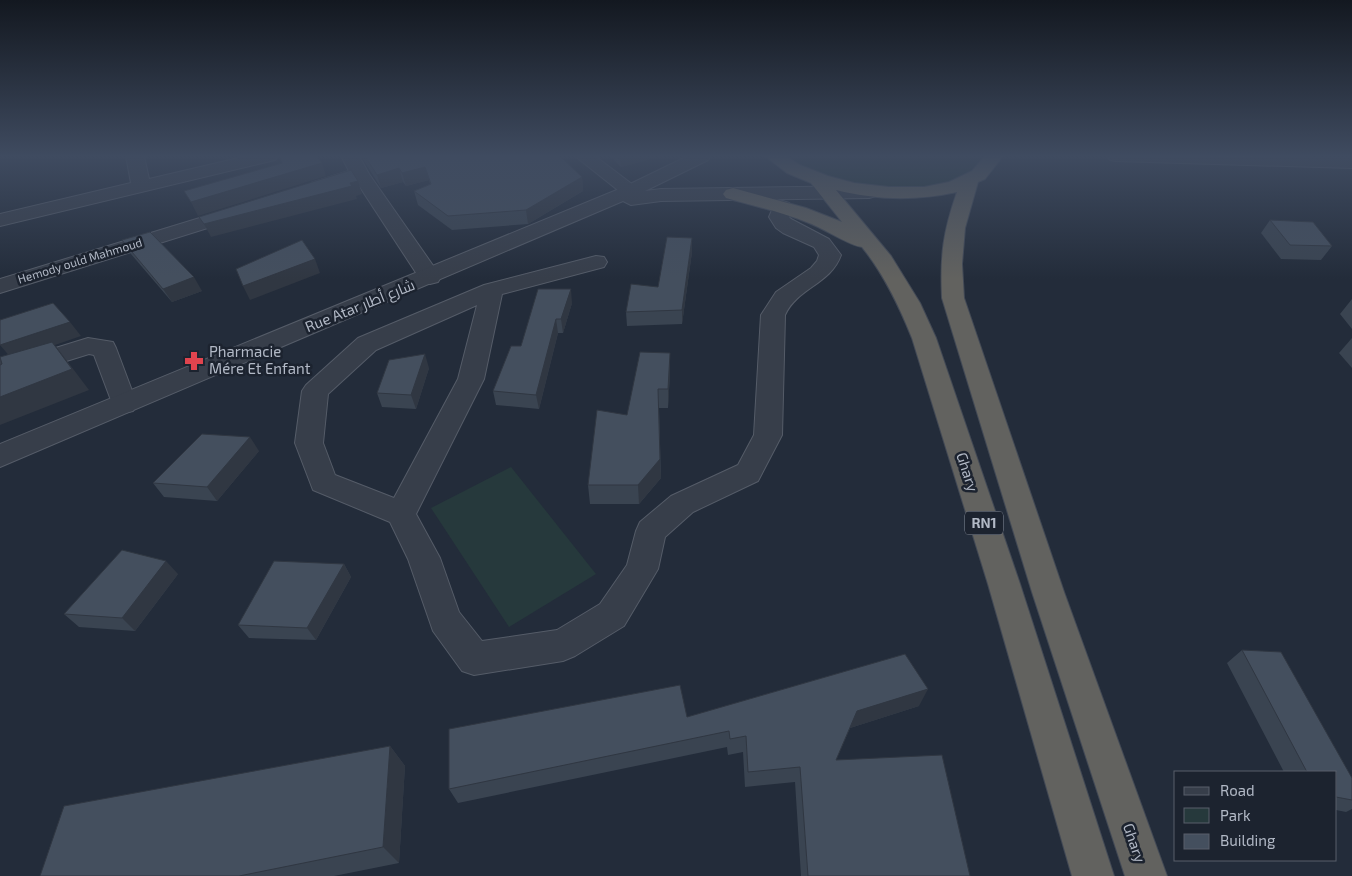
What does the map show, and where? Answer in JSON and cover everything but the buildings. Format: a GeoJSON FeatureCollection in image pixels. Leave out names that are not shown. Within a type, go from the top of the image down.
{"type":"FeatureCollection","features":[{"type":"Feature","properties":{"kind":"highway"},"geometry":{"type":"LineString","coordinates":[[744,197],[808,214],[839,228],[880,256]]}},
{"type":"Feature","properties":{"kind":"highway","name":"Ghary"},"geometry":{"type":"LineString","coordinates":[[831,197],[880,256],[909,304],[924,338],[1004,584],[1093,876]]}},
{"type":"Feature","properties":{"kind":"highway","name":"Ghary"},"geometry":{"type":"LineString","coordinates":[[964,197],[954,228],[951,264],[953,298],[1048,592],[1146,876]]}},
{"type":"Feature","properties":{"kind":"street"},"geometry":{"type":"LineString","coordinates":[[0,220],[96,197]]}},
{"type":"Feature","properties":{"kind":"street"},"geometry":{"type":"LineString","coordinates":[[376,197],[430,277]]}},
{"type":"Feature","properties":{"kind":"street","name":"Rue Atar شارع أطار"},"geometry":{"type":"LineString","coordinates":[[0,456],[430,277],[581,210],[616,197]]}},
{"type":"Feature","properties":{"kind":"street","name":"Rue Atar شارع أطار"},"geometry":{"type":"LineString","coordinates":[[581,210],[644,197]]}},
{"type":"Feature","properties":{"kind":"street","name":"Hemody ould Mahmoud"},"geometry":{"type":"LineString","coordinates":[[0,286],[256,206]]}},
{"type":"Feature","properties":{"kind":"street"},"geometry":{"type":"LineString","coordinates":[[596,262],[492,290],[367,344],[315,391],[309,444],[323,482],[401,514],[424,558],[445,620],[474,659],[563,645],[612,615],[642,569],[651,531],[682,504],[748,473],[768,435],[773,315],[782,299],[797,286],[819,272],[830,255],[823,244],[793,230],[781,222],[780,212],[782,207]]}},
{"type":"Feature","properties":{"kind":"street"},"geometry":{"type":"LineString","coordinates":[[401,514],[471,379],[492,290]]}},
{"type":"Feature","properties":{"kind":"street"},"geometry":{"type":"LineString","coordinates":[[0,367],[5,372],[88,346],[104,348],[124,404]]}},
{"type":"Feature","properties":{"kind":"green space"},"geometry":{"type":"Polygon","coordinates":[[[511,467],[596,574],[509,627],[431,508],[511,467]]]}},
{"type":"Feature","properties":{"kind":"place","name":"Pharmacie Mére Et Enfant"},"geometry":{"type":"Point","coordinates":[194,361]}}]}
